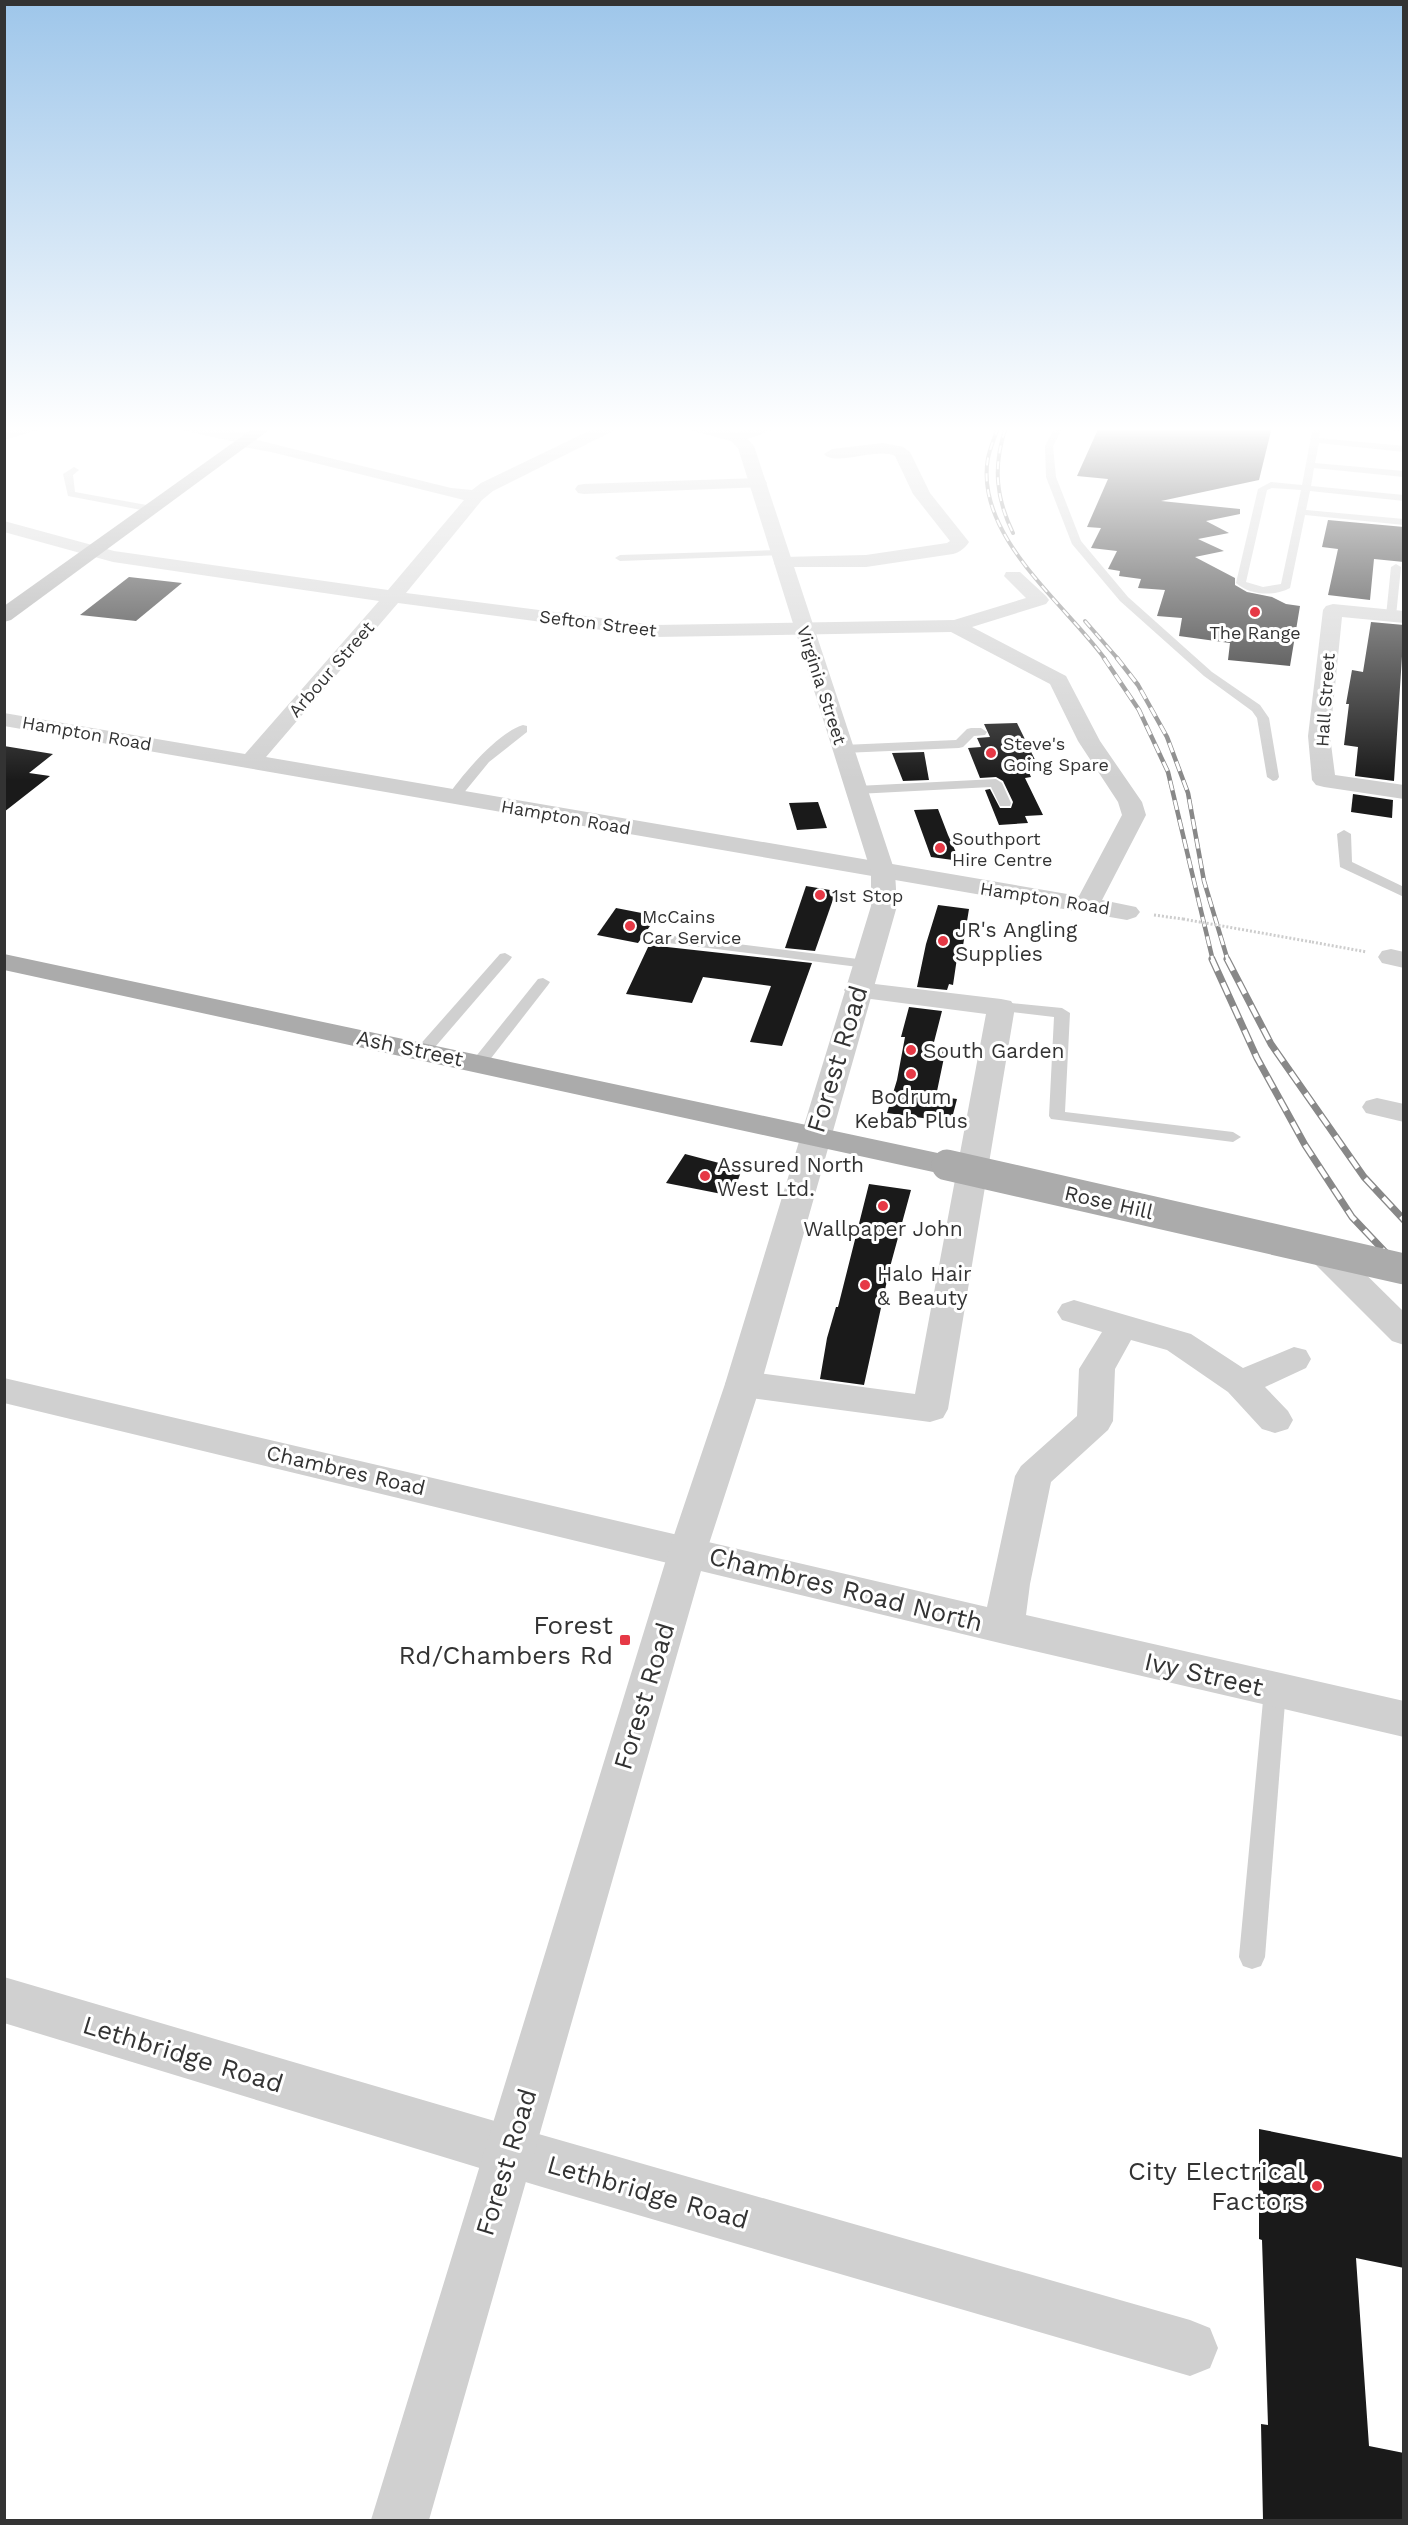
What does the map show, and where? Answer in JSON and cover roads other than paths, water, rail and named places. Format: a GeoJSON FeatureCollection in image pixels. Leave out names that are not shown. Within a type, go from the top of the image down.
{"type":"FeatureCollection","features":[{"type":"Feature","properties":{"kind":"highway"},"geometry":{"type":"LineString","coordinates":[[4,616],[104,545]]}},
{"type":"Feature","properties":{"kind":"main road","name":"Ash Street"},"geometry":{"type":"LineString","coordinates":[[4,962],[815,1134]]}},
{"type":"Feature","properties":{"kind":"main road","name":"Rose Hill"},"geometry":{"type":"LineString","coordinates":[[815,1134],[1404,1269]]}},
{"type":"Feature","properties":{"kind":"street","name":"Sefton Street"},"geometry":{"type":"LineString","coordinates":[[69,545],[94,552],[393,597],[655,631],[955,626]]}},
{"type":"Feature","properties":{"kind":"street","name":"Arbour Street"},"geometry":{"type":"LineString","coordinates":[[250,762],[436,545]]}},
{"type":"Feature","properties":{"kind":"street","name":"Virginia Street"},"geometry":{"type":"LineString","coordinates":[[777,545],[883,872]]}},
{"type":"Feature","properties":{"kind":"street"},"geometry":{"type":"LineString","coordinates":[[781,558],[887,559],[954,548],[957,545]]}},
{"type":"Feature","properties":{"kind":"street"},"geometry":{"type":"LineString","coordinates":[[955,626],[1039,600],[1013,576]]}},
{"type":"Feature","properties":{"kind":"street","name":"Hall Street"},"geometry":{"type":"LineString","coordinates":[[1397,616],[1333,610],[1319,736],[1324,780],[1404,792]]}},
{"type":"Feature","properties":{"kind":"street"},"geometry":{"type":"LineString","coordinates":[[955,626],[1059,680],[1089,741],[1130,802],[1134,815],[1087,905]]}},
{"type":"Feature","properties":{"kind":"street","name":"Hampton Road"},"geometry":{"type":"LineString","coordinates":[[4,718],[883,872],[1138,913]]}},
{"type":"Feature","properties":{"kind":"street","name":"Forest Road"},"geometry":{"type":"LineString","coordinates":[[399,2520],[688,1550],[743,1384],[884,906],[883,872]]}},
{"type":"Feature","properties":{"kind":"street"},"geometry":{"type":"LineString","coordinates":[[743,1384],[930,1409],[1001,1007],[862,977]]}},
{"type":"Feature","properties":{"kind":"street"},"geometry":{"type":"LineString","coordinates":[[1322,1251],[1393,1323]]}},
{"type":"Feature","properties":{"kind":"street"},"geometry":{"type":"LineString","coordinates":[[1074,1312],[1179,1342],[1241,1383],[1275,1420]]}},
{"type":"Feature","properties":{"kind":"street"},"geometry":{"type":"LineString","coordinates":[[1004,1628],[1010,1584],[1034,1476],[1095,1421],[1097,1369],[1122,1326]]}},
{"type":"Feature","properties":{"kind":"street"},"geometry":{"type":"LineString","coordinates":[[1241,1383],[1294,1359]]}},
{"type":"Feature","properties":{"kind":"street","name":"Chambres Road"},"geometry":{"type":"LineString","coordinates":[[4,1390],[688,1550]]}},
{"type":"Feature","properties":{"kind":"street","name":"Chambres Road North"},"geometry":{"type":"LineString","coordinates":[[688,1550],[1004,1628]]}},
{"type":"Feature","properties":{"kind":"street","name":"Ivy Street"},"geometry":{"type":"LineString","coordinates":[[1004,1628],[1404,1719]]}},
{"type":"Feature","properties":{"kind":"street","name":"Lethbridge Road"},"geometry":{"type":"LineString","coordinates":[[4,2000],[509,2152],[1190,2348]]}},
{"type":"Feature","properties":{"kind":"lane"},"geometry":{"type":"LineString","coordinates":[[1078,545],[1124,599],[1208,674],[1256,708],[1263,718],[1273,777]]}},
{"type":"Feature","properties":{"kind":"lane"},"geometry":{"type":"LineString","coordinates":[[1250,545],[1241,583],[1248,587],[1273,591],[1286,586],[1295,545]]}},
{"type":"Feature","properties":{"kind":"lane"},"geometry":{"type":"LineString","coordinates":[[620,558],[781,558]]}},
{"type":"Feature","properties":{"kind":"lane"},"geometry":{"type":"LineString","coordinates":[[1396,567],[1397,616]]}},
{"type":"Feature","properties":{"kind":"lane"},"geometry":{"type":"LineString","coordinates":[[453,797],[466,777],[490,752],[523,729]]}},
{"type":"Feature","properties":{"kind":"lane"},"geometry":{"type":"LineString","coordinates":[[843,749],[959,744],[971,732],[981,732]]}},
{"type":"Feature","properties":{"kind":"lane"},"geometry":{"type":"LineString","coordinates":[[856,790],[996,783],[1005,803]]}},
{"type":"Feature","properties":{"kind":"lane"},"geometry":{"type":"LineString","coordinates":[[1344,834],[1345,864],[1404,893]]}},
{"type":"Feature","properties":{"kind":"lane"},"geometry":{"type":"LineString","coordinates":[[673,940],[862,977]]}},
{"type":"Feature","properties":{"kind":"lane"},"geometry":{"type":"LineString","coordinates":[[423,1051],[505,957]]}},
{"type":"Feature","properties":{"kind":"lane"},"geometry":{"type":"LineString","coordinates":[[479,1063],[543,982]]}},
{"type":"Feature","properties":{"kind":"lane"},"geometry":{"type":"LineString","coordinates":[[1001,1007],[1062,1013],[1057,1116],[1233,1137]]}},
{"type":"Feature","properties":{"kind":"lane"},"geometry":{"type":"LineString","coordinates":[[1252,1957],[1275,1690]]}},
{"type":"Feature","properties":{"kind":"railway"},"geometry":{"type":"LineString","coordinates":[[1011,545],[1026,567],[1105,659]]}},
{"type":"Feature","properties":{"kind":"railway"},"geometry":{"type":"LineString","coordinates":[[1085,621],[1118,659]]}},
{"type":"Feature","properties":{"kind":"railway"},"geometry":{"type":"LineString","coordinates":[[1104,658],[1139,710],[1168,772],[1213,961]]}},
{"type":"Feature","properties":{"kind":"railway"},"geometry":{"type":"LineString","coordinates":[[1117,658],[1138,685],[1167,737],[1188,793],[1204,881],[1228,961]]}},
{"type":"Feature","properties":{"kind":"railway"},"geometry":{"type":"LineString","coordinates":[[1212,959],[1257,1058],[1305,1145],[1352,1217],[1404,1272]]}},
{"type":"Feature","properties":{"kind":"railway"},"geometry":{"type":"LineString","coordinates":[[1228,961],[1271,1044],[1364,1177],[1404,1220]]}},
{"type":"Feature","properties":{"kind":"place","name":"The Range"},"geometry":{"type":"Point","coordinates":[1255,612]}},
{"type":"Feature","properties":{"kind":"place","name":"Steve's Going Spare"},"geometry":{"type":"Point","coordinates":[991,753]}},
{"type":"Feature","properties":{"kind":"place","name":"Southport Hire Centre"},"geometry":{"type":"Point","coordinates":[940,848]}},
{"type":"Feature","properties":{"kind":"place","name":"1st Stop"},"geometry":{"type":"Point","coordinates":[820,895]}},
{"type":"Feature","properties":{"kind":"place","name":"McCains Car Service"},"geometry":{"type":"Point","coordinates":[630,926]}},
{"type":"Feature","properties":{"kind":"place","name":"JR's Angling Supplies"},"geometry":{"type":"Point","coordinates":[943,941]}},
{"type":"Feature","properties":{"kind":"place","name":"South Garden"},"geometry":{"type":"Point","coordinates":[911,1050]}},
{"type":"Feature","properties":{"kind":"place","name":"Bodrum Kebab Plus"},"geometry":{"type":"Point","coordinates":[911,1074]}},
{"type":"Feature","properties":{"kind":"place","name":"Assured North West Ltd."},"geometry":{"type":"Point","coordinates":[705,1176]}},
{"type":"Feature","properties":{"kind":"place","name":"Wallpaper John"},"geometry":{"type":"Point","coordinates":[883,1206]}},
{"type":"Feature","properties":{"kind":"place","name":"Halo Hair & Beauty"},"geometry":{"type":"Point","coordinates":[865,1285]}},
{"type":"Feature","properties":{"kind":"place","name":"Forest Rd/Chambers Rd"},"geometry":{"type":"Point","coordinates":[625,1640]}},
{"type":"Feature","properties":{"kind":"place","name":"City Electrical Factors"},"geometry":{"type":"Point","coordinates":[1317,2186]}}]}
